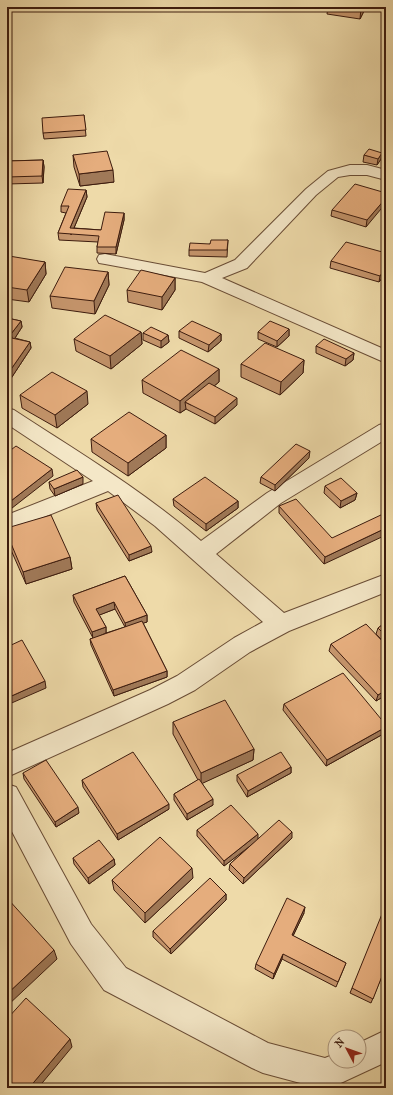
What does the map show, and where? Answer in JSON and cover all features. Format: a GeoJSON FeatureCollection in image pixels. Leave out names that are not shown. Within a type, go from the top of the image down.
{"type":"FeatureCollection","features":[{"type":"Feature","properties":{"kind":"street"},"geometry":{"type":"LineString","coordinates":[[207,278],[241,264],[311,192],[333,174],[350,170],[367,170],[386,175]]}},
{"type":"Feature","properties":{"kind":"street"},"geometry":{"type":"LineString","coordinates":[[105,259],[207,278],[386,357]]}},
{"type":"Feature","properties":{"kind":"street"},"geometry":{"type":"LineString","coordinates":[[7,415],[110,482],[163,520],[281,624]]}},
{"type":"Feature","properties":{"kind":"street"},"geometry":{"type":"LineString","coordinates":[[201,554],[274,498],[386,430]]}},
{"type":"Feature","properties":{"kind":"street"},"geometry":{"type":"LineString","coordinates":[[7,524],[110,482]]}},
{"type":"Feature","properties":{"kind":"street"},"geometry":{"type":"LineString","coordinates":[[7,765],[159,697],[186,683],[242,645],[281,624],[386,583]]}},
{"type":"Feature","properties":{"kind":"street"},"geometry":{"type":"LineString","coordinates":[[7,796],[81,934],[115,979],[263,1056],[326,1074],[337,1069]]}},
{"type":"Feature","properties":{"kind":"street"},"geometry":{"type":"LineString","coordinates":[[367,1055],[386,1046]]}},
{"type":"Feature","properties":{"kind":"building"},"geometry":{"type":"Polygon","coordinates":[[[84,115],[86,130],[43,133],[42,118],[84,115]]]}},
{"type":"Feature","properties":{"kind":"building"},"geometry":{"type":"Polygon","coordinates":[[[369,149],[382,153],[378,159],[364,155],[369,149]]]}},
{"type":"Feature","properties":{"kind":"building"},"geometry":{"type":"Polygon","coordinates":[[[107,151],[113,170],[79,174],[73,155],[107,151]]]}},
{"type":"Feature","properties":{"kind":"building"},"geometry":{"type":"Polygon","coordinates":[[[43,160],[42,176],[7,177],[7,161],[43,160]]]}},
{"type":"Feature","properties":{"kind":"building"},"geometry":{"type":"Polygon","coordinates":[[[355,184],[386,193],[386,198],[367,220],[332,210],[355,184]]]}},
{"type":"Feature","properties":{"kind":"building"},"geometry":{"type":"Polygon","coordinates":[[[68,189],[86,190],[70,228],[101,230],[105,212],[124,213],[116,247],[97,247],[99,236],[58,233],[69,206],[61,206],[68,189]]]}},
{"type":"Feature","properties":{"kind":"building"},"geometry":{"type":"Polygon","coordinates":[[[211,240],[228,240],[227,250],[189,250],[190,243],[210,244],[211,240]]]}},
{"type":"Feature","properties":{"kind":"building"},"geometry":{"type":"Polygon","coordinates":[[[346,242],[386,253],[386,267],[380,276],[331,261],[346,242]]]}},
{"type":"Feature","properties":{"kind":"building"},"geometry":{"type":"Polygon","coordinates":[[[9,256],[45,262],[27,290],[7,287],[7,259],[9,256]]]}},
{"type":"Feature","properties":{"kind":"building"},"geometry":{"type":"Polygon","coordinates":[[[65,267],[108,272],[94,301],[50,296],[65,267]]]}},
{"type":"Feature","properties":{"kind":"building"},"geometry":{"type":"Polygon","coordinates":[[[141,270],[175,278],[162,297],[127,290],[141,270]]]}},
{"type":"Feature","properties":{"kind":"building"},"geometry":{"type":"Polygon","coordinates":[[[105,315],[141,332],[110,356],[74,339],[105,315]]]}},
{"type":"Feature","properties":{"kind":"building"},"geometry":{"type":"Polygon","coordinates":[[[7,318],[21,321],[11,334],[7,334],[7,318]]]}},
{"type":"Feature","properties":{"kind":"building"},"geometry":{"type":"Polygon","coordinates":[[[192,321],[221,334],[209,345],[179,331],[192,321]]]}},
{"type":"Feature","properties":{"kind":"building"},"geometry":{"type":"Polygon","coordinates":[[[270,321],[289,329],[277,341],[258,332],[270,321]]]}},
{"type":"Feature","properties":{"kind":"building"},"geometry":{"type":"Polygon","coordinates":[[[151,327],[168,335],[161,341],[143,333],[151,327]]]}},
{"type":"Feature","properties":{"kind":"building"},"geometry":{"type":"Polygon","coordinates":[[[7,337],[30,342],[7,375],[7,337]]]}},
{"type":"Feature","properties":{"kind":"building"},"geometry":{"type":"Polygon","coordinates":[[[324,339],[354,353],[346,359],[316,346],[324,339]]]}},
{"type":"Feature","properties":{"kind":"building"},"geometry":{"type":"Polygon","coordinates":[[[265,343],[304,360],[281,382],[241,364],[265,343]]]}},
{"type":"Feature","properties":{"kind":"building"},"geometry":{"type":"Polygon","coordinates":[[[181,350],[219,369],[180,401],[142,380],[181,350]]]}},
{"type":"Feature","properties":{"kind":"building"},"geometry":{"type":"Polygon","coordinates":[[[52,372],[87,391],[55,415],[20,395],[52,372]]]}},
{"type":"Feature","properties":{"kind":"building"},"geometry":{"type":"Polygon","coordinates":[[[209,383],[237,398],[215,417],[185,402],[209,383]]]}},
{"type":"Feature","properties":{"kind":"building"},"geometry":{"type":"Polygon","coordinates":[[[129,412],[166,435],[128,463],[91,439],[129,412]]]}},
{"type":"Feature","properties":{"kind":"building"},"geometry":{"type":"Polygon","coordinates":[[[296,444],[310,451],[275,485],[261,477],[296,444]]]}},
{"type":"Feature","properties":{"kind":"building"},"geometry":{"type":"Polygon","coordinates":[[[16,446],[52,469],[7,504],[7,453],[16,446]]]}},
{"type":"Feature","properties":{"kind":"building"},"geometry":{"type":"Polygon","coordinates":[[[77,470],[83,477],[54,489],[49,482],[77,470]]]}},
{"type":"Feature","properties":{"kind":"building"},"geometry":{"type":"Polygon","coordinates":[[[205,477],[238,501],[206,524],[173,499],[205,477]]]}},
{"type":"Feature","properties":{"kind":"building"},"geometry":{"type":"Polygon","coordinates":[[[341,478],[357,493],[341,501],[325,486],[341,478]]]}},
{"type":"Feature","properties":{"kind":"building"},"geometry":{"type":"Polygon","coordinates":[[[118,495],[151,546],[129,555],[96,503],[118,495]]]}},
{"type":"Feature","properties":{"kind":"building"},"geometry":{"type":"Polygon","coordinates":[[[296,499],[332,538],[383,514],[386,517],[386,528],[325,557],[279,506],[296,499]]]}},
{"type":"Feature","properties":{"kind":"building"},"geometry":{"type":"Polygon","coordinates":[[[51,515],[70,557],[23,572],[7,534],[7,528],[51,515]]]}},
{"type":"Feature","properties":{"kind":"building"},"geometry":{"type":"Polygon","coordinates":[[[125,576],[147,615],[125,623],[114,602],[96,609],[106,627],[92,632],[73,595],[125,576]]]}},
{"type":"Feature","properties":{"kind":"building"},"geometry":{"type":"Polygon","coordinates":[[[142,621],[167,671],[113,690],[90,639],[142,621]]]}},
{"type":"Feature","properties":{"kind":"building"},"geometry":{"type":"Polygon","coordinates":[[[386,622],[386,636],[378,628],[386,622]]]}},
{"type":"Feature","properties":{"kind":"building"},"geometry":{"type":"Polygon","coordinates":[[[366,624],[386,645],[386,690],[378,695],[331,644],[366,624]]]}},
{"type":"Feature","properties":{"kind":"building"},"geometry":{"type":"Polygon","coordinates":[[[22,640],[45,681],[7,698],[7,647],[22,640]]]}},
{"type":"Feature","properties":{"kind":"building"},"geometry":{"type":"Polygon","coordinates":[[[343,673],[386,725],[386,727],[327,760],[284,704],[343,673]]]}},
{"type":"Feature","properties":{"kind":"building"},"geometry":{"type":"Polygon","coordinates":[[[225,700],[254,749],[201,773],[173,722],[225,700]]]}},
{"type":"Feature","properties":{"kind":"building"},"geometry":{"type":"Polygon","coordinates":[[[133,752],[169,804],[117,834],[82,780],[133,752]]]}},
{"type":"Feature","properties":{"kind":"building"},"geometry":{"type":"Polygon","coordinates":[[[281,752],[291,767],[248,791],[237,775],[281,752]]]}},
{"type":"Feature","properties":{"kind":"building"},"geometry":{"type":"Polygon","coordinates":[[[46,760],[78,807],[55,822],[23,773],[46,760]]]}},
{"type":"Feature","properties":{"kind":"building"},"geometry":{"type":"Polygon","coordinates":[[[199,779],[213,799],[187,814],[174,794],[199,779]]]}},
{"type":"Feature","properties":{"kind":"building"},"geometry":{"type":"Polygon","coordinates":[[[231,805],[258,834],[224,861],[197,830],[231,805]]]}},
{"type":"Feature","properties":{"kind":"building"},"geometry":{"type":"Polygon","coordinates":[[[279,820],[292,832],[244,878],[230,864],[279,820]]]}},
{"type":"Feature","properties":{"kind":"building"},"geometry":{"type":"Polygon","coordinates":[[[160,837],[192,868],[145,913],[112,880],[160,837]]]}},
{"type":"Feature","properties":{"kind":"building"},"geometry":{"type":"Polygon","coordinates":[[[99,840],[114,859],[88,878],[73,858],[99,840]]]}},
{"type":"Feature","properties":{"kind":"building"},"geometry":{"type":"Polygon","coordinates":[[[210,878],[226,894],[170,949],[153,931],[210,878]]]}},
{"type":"Feature","properties":{"kind":"building"},"geometry":{"type":"Polygon","coordinates":[[[7,898],[54,950],[7,994],[7,898]]]}},
{"type":"Feature","properties":{"kind":"building"},"geometry":{"type":"Polygon","coordinates":[[[287,898],[305,907],[292,935],[346,963],[338,982],[283,954],[274,974],[256,964],[287,898]]]}},
{"type":"Feature","properties":{"kind":"building"},"geometry":{"type":"Polygon","coordinates":[[[382,914],[386,916],[386,966],[373,999],[352,988],[382,914]]]}},
{"type":"Feature","properties":{"kind":"building"},"geometry":{"type":"Polygon","coordinates":[[[26,998],[70,1039],[29,1088],[7,1088],[7,1019],[26,998]]]}}]}
